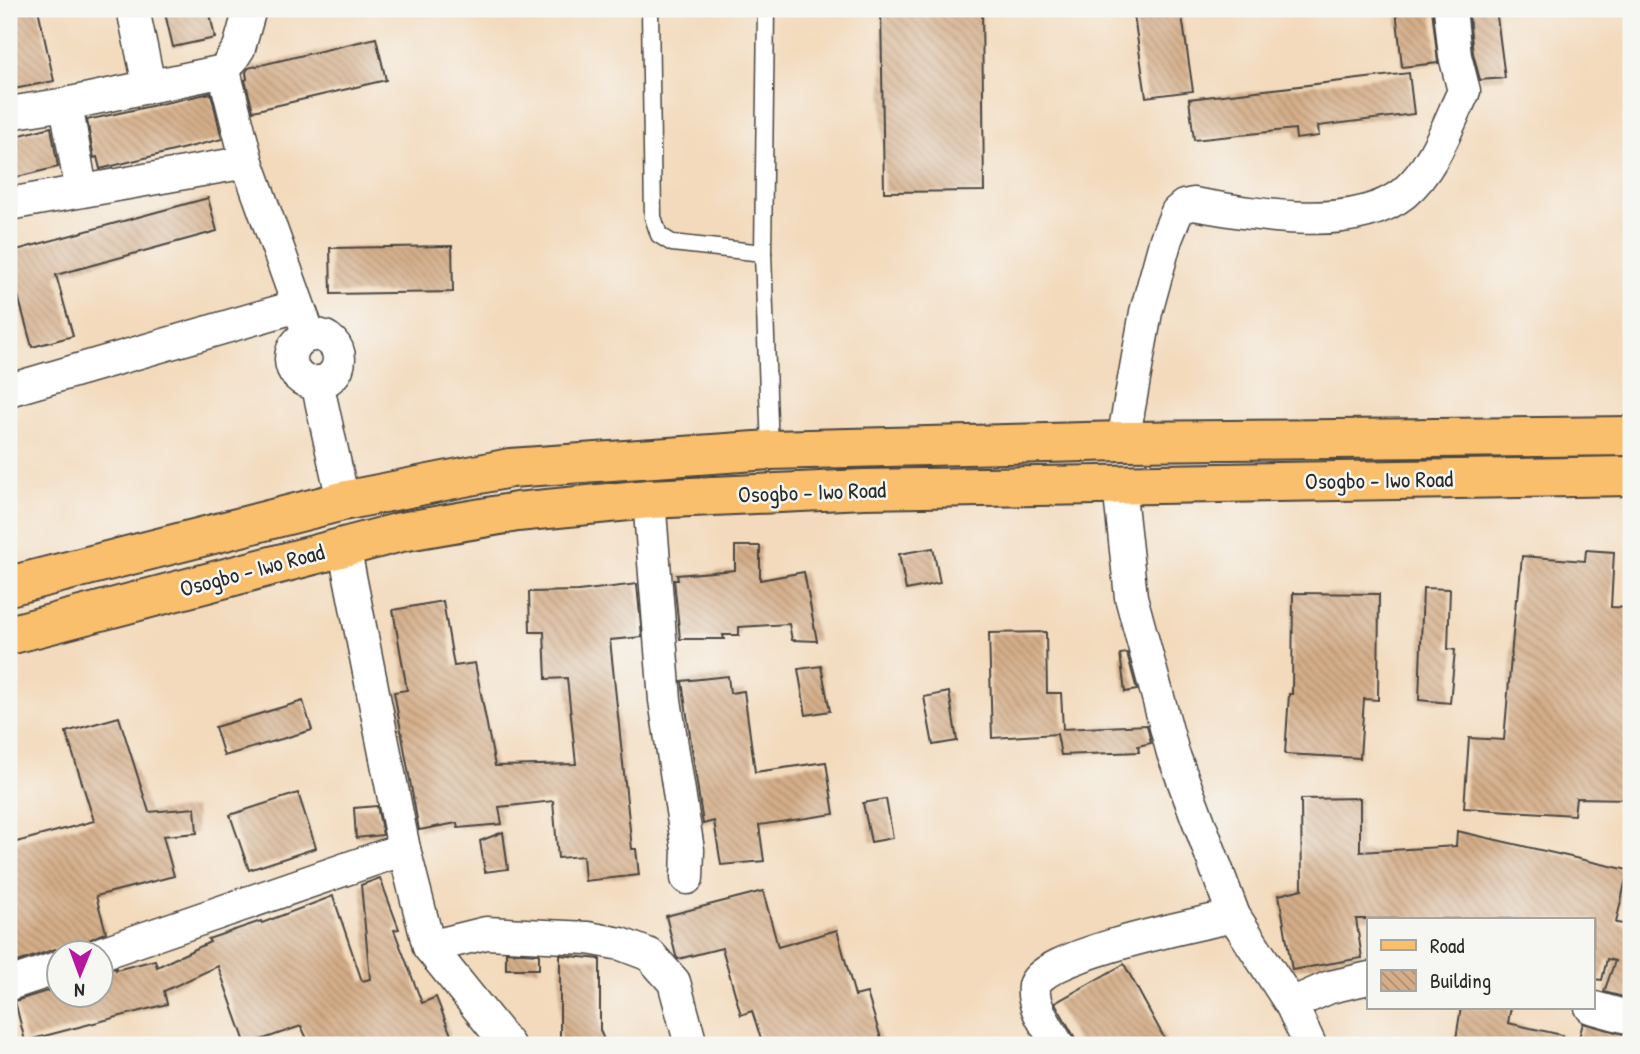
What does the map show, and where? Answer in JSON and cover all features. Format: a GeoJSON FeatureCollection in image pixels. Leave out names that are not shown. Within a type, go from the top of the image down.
{"type":"FeatureCollection","features":[{"type":"Feature","properties":{"kind":"main road","name":"Osogbo - Iwo Road"},"geometry":{"type":"LineString","coordinates":[[9,586],[343,501],[510,468],[770,450],[1123,442],[1631,436]]}},
{"type":"Feature","properties":{"kind":"main road"},"geometry":{"type":"LineString","coordinates":[[983,445],[986,488]]}},
{"type":"Feature","properties":{"kind":"main road","name":"Osogbo - Iwo Road"},"geometry":{"type":"LineString","coordinates":[[9,635],[401,532],[517,512],[649,499],[864,489],[1631,476]]}},
{"type":"Feature","properties":{"kind":"street"},"geometry":{"type":"LineString","coordinates":[[133,9],[149,85]]}},
{"type":"Feature","properties":{"kind":"street"},"geometry":{"type":"LineString","coordinates":[[9,113],[224,71],[239,48],[250,9]]}},
{"type":"Feature","properties":{"kind":"street"},"geometry":{"type":"LineString","coordinates":[[1123,442],[1146,312],[1166,239],[1177,212],[1184,206],[1194,204],[1273,217],[1329,218],[1370,210],[1404,193],[1429,164],[1464,91],[1455,56],[1450,9]]}},
{"type":"Feature","properties":{"kind":"street"},"geometry":{"type":"LineString","coordinates":[[224,71],[247,162],[309,335],[324,336],[331,340],[339,353],[340,361],[332,376],[317,383],[343,501]]}},
{"type":"Feature","properties":{"kind":"street"},"geometry":{"type":"LineString","coordinates":[[66,104],[81,190]]}},
{"type":"Feature","properties":{"kind":"street"},"geometry":{"type":"LineString","coordinates":[[9,204],[247,162]]}},
{"type":"Feature","properties":{"kind":"street"},"geometry":{"type":"LineString","coordinates":[[11,382],[298,306]]}},
{"type":"Feature","properties":{"kind":"street"},"geometry":{"type":"LineString","coordinates":[[1119,485],[1131,597],[1173,753],[1234,916],[1291,1004],[1310,1045]]}},
{"type":"Feature","properties":{"kind":"street"},"geometry":{"type":"LineString","coordinates":[[649,499],[665,700],[688,850],[687,878]]}},
{"type":"Feature","properties":{"kind":"street"},"geometry":{"type":"LineString","coordinates":[[344,546],[404,849],[429,947],[508,1045]]}},
{"type":"Feature","properties":{"kind":"street"},"geometry":{"type":"LineString","coordinates":[[116,948],[404,849]]}},
{"type":"Feature","properties":{"kind":"street"},"geometry":{"type":"LineString","coordinates":[[1059,1045],[1036,1003],[1034,986],[1039,976],[1060,964],[1138,938],[1234,916]]}},
{"type":"Feature","properties":{"kind":"street"},"geometry":{"type":"LineString","coordinates":[[429,947],[486,933],[588,938],[621,944],[650,955],[674,982],[691,1045]]}},
{"type":"Feature","properties":{"kind":"street"},"geometry":{"type":"LineString","coordinates":[[9,984],[46,972]]}},
{"type":"Feature","properties":{"kind":"street"},"geometry":{"type":"LineString","coordinates":[[1291,1004],[1330,987],[1367,978]]}},
{"type":"Feature","properties":{"kind":"street"},"geometry":{"type":"LineString","coordinates":[[1594,1008],[1631,1018]]}},
{"type":"Feature","properties":{"kind":"lane"},"geometry":{"type":"LineString","coordinates":[[650,9],[653,217],[659,236],[672,243],[763,253]]}},
{"type":"Feature","properties":{"kind":"lane"},"geometry":{"type":"LineString","coordinates":[[766,9],[763,253],[770,450]]}},
{"type":"Feature","properties":{"kind":"building"},"geometry":{"type":"Polygon","coordinates":[[[9,9],[38,9],[54,81],[9,90],[9,9]]]}},
{"type":"Feature","properties":{"kind":"building"},"geometry":{"type":"Polygon","coordinates":[[[164,9],[209,9],[215,38],[173,47],[164,9]]]}},
{"type":"Feature","properties":{"kind":"building"},"geometry":{"type":"Polygon","coordinates":[[[881,9],[982,9],[984,191],[884,192],[881,9]]]}},
{"type":"Feature","properties":{"kind":"building"},"geometry":{"type":"Polygon","coordinates":[[[1133,9],[1181,9],[1193,91],[1146,97],[1133,9]]]}},
{"type":"Feature","properties":{"kind":"building"},"geometry":{"type":"Polygon","coordinates":[[[1396,9],[1432,9],[1438,63],[1402,67],[1396,9]]]}},
{"type":"Feature","properties":{"kind":"building"},"geometry":{"type":"Polygon","coordinates":[[[1468,9],[1496,9],[1505,78],[1480,80],[1473,53],[1468,9]]]}},
{"type":"Feature","properties":{"kind":"building"},"geometry":{"type":"Polygon","coordinates":[[[376,38],[386,80],[253,111],[245,80],[248,68],[376,38]]]}},
{"type":"Feature","properties":{"kind":"building"},"geometry":{"type":"Polygon","coordinates":[[[1409,73],[1414,114],[1318,126],[1319,136],[1296,139],[1295,129],[1194,140],[1189,99],[1409,73]]]}},
{"type":"Feature","properties":{"kind":"building"},"geometry":{"type":"Polygon","coordinates":[[[211,93],[222,139],[100,169],[97,157],[94,158],[87,120],[211,93]]]}},
{"type":"Feature","properties":{"kind":"building"},"geometry":{"type":"Polygon","coordinates":[[[51,127],[58,167],[9,179],[9,138],[51,127]]]}},
{"type":"Feature","properties":{"kind":"building"},"geometry":{"type":"Polygon","coordinates":[[[208,198],[217,231],[56,275],[73,336],[32,347],[9,263],[9,252],[208,198]]]}},
{"type":"Feature","properties":{"kind":"building"},"geometry":{"type":"Polygon","coordinates":[[[452,246],[453,292],[331,294],[330,248],[452,246]]]}},
{"type":"Feature","properties":{"kind":"building"},"geometry":{"type":"Polygon","coordinates":[[[735,546],[760,546],[760,580],[804,572],[817,641],[792,640],[789,624],[739,627],[739,635],[723,635],[724,639],[680,639],[674,580],[678,580],[677,575],[735,570],[735,546]]]}},
{"type":"Feature","properties":{"kind":"building"},"geometry":{"type":"Polygon","coordinates":[[[933,548],[940,583],[906,590],[899,554],[933,548]]]}},
{"type":"Feature","properties":{"kind":"building"},"geometry":{"type":"Polygon","coordinates":[[[1586,550],[1614,552],[1611,607],[1631,608],[1631,799],[1576,798],[1574,815],[1464,808],[1469,738],[1504,740],[1522,556],[1585,561],[1586,550]]]}},
{"type":"Feature","properties":{"kind":"building"},"geometry":{"type":"Polygon","coordinates":[[[637,584],[642,637],[610,640],[632,849],[636,849],[639,875],[585,881],[583,856],[558,858],[553,801],[499,807],[502,824],[458,828],[457,823],[419,830],[394,692],[407,690],[393,610],[443,601],[454,666],[475,663],[495,766],[576,764],[567,678],[546,679],[544,632],[530,632],[529,592],[578,591],[637,584]]]}},
{"type":"Feature","properties":{"kind":"building"},"geometry":{"type":"Polygon","coordinates":[[[1423,588],[1450,589],[1448,649],[1455,650],[1450,703],[1419,700],[1423,588]]]}},
{"type":"Feature","properties":{"kind":"building"},"geometry":{"type":"Polygon","coordinates":[[[1293,593],[1379,594],[1378,700],[1364,699],[1360,758],[1285,754],[1289,694],[1292,694],[1293,593]]]}},
{"type":"Feature","properties":{"kind":"building"},"geometry":{"type":"Polygon","coordinates":[[[1046,632],[1047,693],[1061,693],[1063,729],[1147,725],[1151,743],[1138,746],[1139,752],[1061,755],[1057,734],[992,738],[989,633],[1046,632]]]}},
{"type":"Feature","properties":{"kind":"building"},"geometry":{"type":"Polygon","coordinates":[[[1127,653],[1137,690],[1125,692],[1120,654],[1127,653]]]}},
{"type":"Feature","properties":{"kind":"building"},"geometry":{"type":"Polygon","coordinates":[[[821,666],[830,711],[806,715],[798,669],[821,666]]]}},
{"type":"Feature","properties":{"kind":"building"},"geometry":{"type":"Polygon","coordinates":[[[728,676],[730,693],[744,691],[755,772],[826,762],[834,814],[759,825],[764,861],[721,865],[714,821],[703,824],[682,681],[728,676]]]}},
{"type":"Feature","properties":{"kind":"building"},"geometry":{"type":"Polygon","coordinates":[[[949,692],[957,741],[933,745],[924,697],[949,692]]]}},
{"type":"Feature","properties":{"kind":"building"},"geometry":{"type":"Polygon","coordinates":[[[303,701],[312,730],[224,756],[215,727],[303,701]]]}},
{"type":"Feature","properties":{"kind":"building"},"geometry":{"type":"Polygon","coordinates":[[[119,717],[149,812],[195,808],[197,833],[163,836],[174,876],[96,896],[106,932],[91,939],[46,939],[46,952],[12,964],[9,953],[9,844],[94,821],[66,732],[119,717]]]}},
{"type":"Feature","properties":{"kind":"building"},"geometry":{"type":"Polygon","coordinates":[[[298,793],[316,848],[249,870],[230,815],[298,793]]]}},
{"type":"Feature","properties":{"kind":"building"},"geometry":{"type":"Polygon","coordinates":[[[1360,798],[1360,852],[1456,846],[1457,831],[1628,870],[1616,923],[1631,925],[1631,999],[1604,992],[1615,961],[1607,959],[1602,980],[1594,979],[1594,918],[1356,919],[1362,958],[1292,970],[1279,895],[1302,889],[1301,799],[1360,798]]]}},
{"type":"Feature","properties":{"kind":"building"},"geometry":{"type":"Polygon","coordinates":[[[886,799],[893,838],[871,842],[863,803],[886,799]]]}},
{"type":"Feature","properties":{"kind":"building"},"geometry":{"type":"Polygon","coordinates":[[[377,806],[383,835],[356,838],[354,808],[377,806]]]}},
{"type":"Feature","properties":{"kind":"building"},"geometry":{"type":"Polygon","coordinates":[[[503,832],[508,869],[485,872],[480,841],[503,832]]]}},
{"type":"Feature","properties":{"kind":"building"},"geometry":{"type":"Polygon","coordinates":[[[380,878],[399,929],[394,930],[422,1003],[436,997],[451,1035],[427,1045],[310,1045],[301,1026],[246,1045],[218,966],[164,991],[167,1004],[25,1041],[15,1001],[46,991],[46,1009],[116,1009],[116,970],[155,960],[157,967],[210,942],[208,939],[261,921],[262,923],[333,896],[362,981],[370,979],[361,885],[380,878]]]}},
{"type":"Feature","properties":{"kind":"building"},"geometry":{"type":"Polygon","coordinates":[[[763,891],[778,947],[837,930],[855,996],[867,993],[883,1045],[763,1045],[752,1011],[741,1015],[722,948],[678,959],[666,916],[763,891]]]}},
{"type":"Feature","properties":{"kind":"building"},"geometry":{"type":"Polygon","coordinates":[[[506,952],[539,954],[539,969],[506,969],[506,952]]]}},
{"type":"Feature","properties":{"kind":"building"},"geometry":{"type":"Polygon","coordinates":[[[560,955],[600,959],[600,1030],[606,1045],[560,1045],[560,955]]]}},
{"type":"Feature","properties":{"kind":"building"},"geometry":{"type":"Polygon","coordinates":[[[1124,964],[1168,1045],[1079,1045],[1055,1003],[1124,964]]]}},
{"type":"Feature","properties":{"kind":"building"},"geometry":{"type":"Polygon","coordinates":[[[1461,1009],[1511,1009],[1508,1023],[1562,1035],[1561,1045],[1455,1045],[1461,1009]]]}},
{"type":"Feature","properties":{"kind":"building"},"geometry":{"type":"Polygon","coordinates":[[[1583,1023],[1631,1036],[1631,1045],[1577,1045],[1583,1023]]]}}]}
